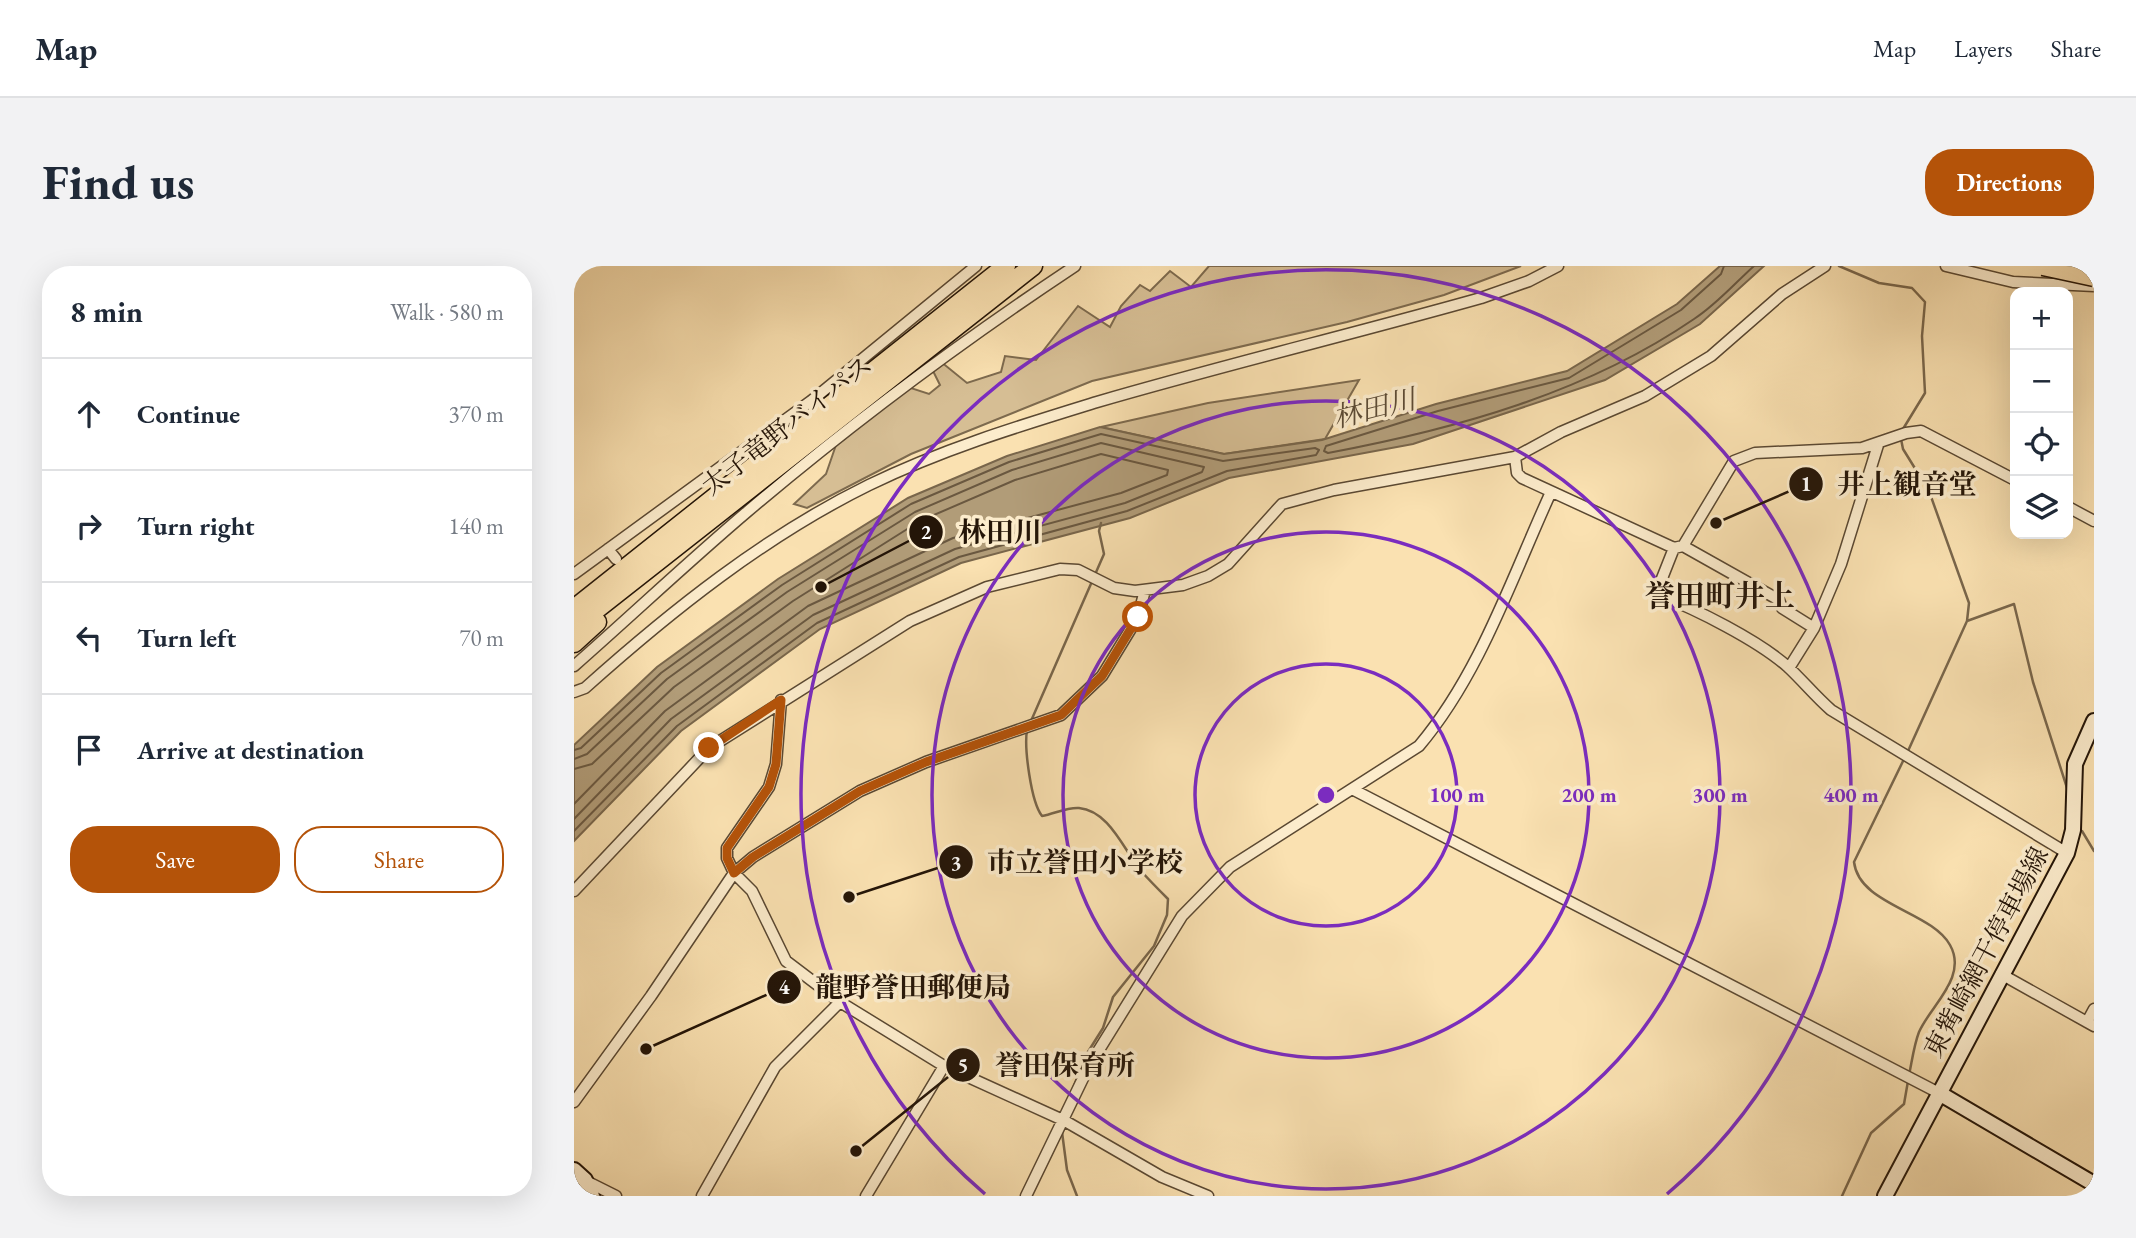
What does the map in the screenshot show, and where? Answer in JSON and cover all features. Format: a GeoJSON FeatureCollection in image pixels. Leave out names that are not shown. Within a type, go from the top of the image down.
{"type":"FeatureCollection","features":[{"type":"Feature","properties":{"kind":"highway","name":"太子竜野バイパス"},"geometry":{"type":"LineString","coordinates":[[574,609],[616,567],[976,274],[1004,266]]}},
{"type":"Feature","properties":{"kind":"highway","name":"太子竜野バイパス"},"geometry":{"type":"LineString","coordinates":[[574,626],[1033,266]]}},
{"type":"Feature","properties":{"kind":"highway"},"geometry":{"type":"LineString","coordinates":[[2080,266],[2093,278]]}},
{"type":"Feature","properties":{"kind":"highway"},"geometry":{"type":"LineString","coordinates":[[2041,272],[2093,278]]}},
{"type":"Feature","properties":{"kind":"highway"},"geometry":{"type":"LineString","coordinates":[[574,643],[706,523]]}},
{"type":"Feature","properties":{"kind":"highway"},"geometry":{"type":"LineString","coordinates":[[574,597],[616,567]]}},
{"type":"Feature","properties":{"kind":"main road","name":"東觜崎網干停車場線"},"geometry":{"type":"LineString","coordinates":[[1885,1196],[2067,853],[2073,830],[2076,764],[2094,721]]}},
{"type":"Feature","properties":{"kind":"main road"},"geometry":{"type":"LineString","coordinates":[[1939,1093],[2094,1184]]}},
{"type":"Feature","properties":{"kind":"main road"},"geometry":{"type":"LineString","coordinates":[[574,1170],[585,1180],[592,1196]]}},
{"type":"Feature","properties":{"kind":"street"},"geometry":{"type":"LineString","coordinates":[[574,666],[644,596],[837,434],[999,310],[1075,266]]}},
{"type":"Feature","properties":{"kind":"street"},"geometry":{"type":"LineString","coordinates":[[574,692],[585,688],[702,590],[757,552],[866,486],[912,465],[975,439],[1147,387],[1480,298],[1529,281],[1558,266]]}},
{"type":"Feature","properties":{"kind":"street"},"geometry":{"type":"LineString","coordinates":[[574,891],[709,748],[781,700],[910,621],[987,587],[1060,569],[1078,570],[1114,588],[1145,590],[1183,585],[1208,576],[1228,564],[1282,504],[1334,490],[1515,457],[1676,379],[1745,329],[1782,294],[1825,266]]}},
{"type":"Feature","properties":{"kind":"street"},"geometry":{"type":"LineString","coordinates":[[1946,266],[1999,280],[2041,272]]}},
{"type":"Feature","properties":{"kind":"street"},"geometry":{"type":"LineString","coordinates":[[574,574],[814,405],[976,274]]}},
{"type":"Feature","properties":{"kind":"street"},"geometry":{"type":"LineString","coordinates":[[2010,477],[1922,431],[1906,433],[1878,445],[1755,453],[1734,461],[1679,547],[1657,591],[1658,595],[1682,604],[1760,645],[1790,668],[1806,689],[1831,710],[2067,853]]}},
{"type":"Feature","properties":{"kind":"street"},"geometry":{"type":"LineString","coordinates":[[1790,668],[1814,628],[1841,564],[1878,445]]}},
{"type":"Feature","properties":{"kind":"street"},"geometry":{"type":"LineString","coordinates":[[1515,457],[1517,473],[1551,492],[1679,547],[1779,600],[1782,608],[1814,628]]}},
{"type":"Feature","properties":{"kind":"street"},"geometry":{"type":"LineString","coordinates":[[1026,1196],[1057,1127],[1065,1121],[1098,1049],[1182,916],[1230,867],[1419,746],[1439,723],[1477,654],[1551,492]]}},
{"type":"Feature","properties":{"kind":"street"},"geometry":{"type":"LineString","coordinates":[[2073,510],[2094,521]]}},
{"type":"Feature","properties":{"kind":"street"},"geometry":{"type":"LineString","coordinates":[[608,550],[616,567]]}},
{"type":"Feature","properties":{"kind":"street"},"geometry":{"type":"LineString","coordinates":[[574,1102],[651,996],[734,873],[765,849],[860,791],[926,762],[1061,715],[1102,676],[1138,617],[1145,590]]}},
{"type":"Feature","properties":{"kind":"street"},"geometry":{"type":"LineString","coordinates":[[781,700],[776,764],[769,787],[727,848],[727,858],[734,873],[752,891],[786,961],[840,1002],[944,1066],[1065,1121],[1162,1177],[1208,1196]]}},
{"type":"Feature","properties":{"kind":"street"},"geometry":{"type":"LineString","coordinates":[[1352,789],[1939,1093]]}},
{"type":"Feature","properties":{"kind":"street"},"geometry":{"type":"LineString","coordinates":[[2001,974],[2091,1024],[2094,1009]]}},
{"type":"Feature","properties":{"kind":"street"},"geometry":{"type":"LineString","coordinates":[[702,1196],[775,1067],[840,1002]]}},
{"type":"Feature","properties":{"kind":"street"},"geometry":{"type":"LineString","coordinates":[[866,1196],[944,1066]]}},
{"type":"Feature","properties":{"kind":"street"},"geometry":{"type":"LineString","coordinates":[[585,1180],[616,1196]]}},
{"type":"Feature","properties":{"kind":"shaded area"},"geometry":{"type":"Polygon","coordinates":[[[1209,266],[1521,266],[1444,295],[1347,322],[1092,381],[911,454],[807,508],[794,504],[826,474],[836,445],[908,387],[929,394],[940,385],[932,369],[940,361],[967,383],[1001,372],[1005,356],[1036,360],[1078,306],[1110,327],[1121,306],[1140,285],[1150,291],[1170,271],[1191,287],[1209,266]]]}},
{"type":"Feature","properties":{"kind":"shaded area"},"geometry":{"type":"Polygon","coordinates":[[[1359,380],[1325,439],[1224,454],[1101,427],[1208,403],[1359,380]]]}},
{"type":"Feature","properties":{"kind":"water"},"geometry":{"type":"Polygon","coordinates":[[[1720,266],[1764,266],[1700,324],[1605,380],[1413,444],[1229,478],[1130,518],[961,563],[820,629],[681,731],[574,841],[574,745],[657,667],[778,579],[908,498],[1007,456],[1100,427],[1224,454],[1322,440],[1436,404],[1567,371],[1677,304],[1720,266]]]}},
{"type":"Feature","properties":{"kind":"waterway"},"geometry":{"type":"LineString","coordinates":[[1839,266],[1879,283],[1912,288],[1925,302],[1922,336],[1925,393],[1903,429]]}},
{"type":"Feature","properties":{"kind":"waterway"},"geometry":{"type":"LineString","coordinates":[[1901,439],[1903,449],[1929,491],[1969,603],[1967,621],[1908,751]]}},
{"type":"Feature","properties":{"kind":"waterway"},"geometry":{"type":"LineString","coordinates":[[1031,721],[1104,554],[1099,531],[1101,523]]}},
{"type":"Feature","properties":{"kind":"waterway"},"geometry":{"type":"LineString","coordinates":[[1967,621],[2014,604],[2033,682],[2068,791]]}},
{"type":"Feature","properties":{"kind":"waterway"},"geometry":{"type":"LineString","coordinates":[[1027,730],[1029,775],[1042,816],[1074,808],[1099,816],[1115,833],[1142,872],[1168,899],[1167,915],[1154,946],[1113,997],[1103,1028],[1086,1055],[1074,1086]]}},
{"type":"Feature","properties":{"kind":"waterway"},"geometry":{"type":"LineString","coordinates":[[1905,757],[1854,862],[1859,877],[1868,888],[1941,933],[1950,945],[1954,957],[1954,968],[1946,990],[1919,1032],[1909,1075]]}},
{"type":"Feature","properties":{"kind":"waterway"},"geometry":{"type":"LineString","coordinates":[[2082,831],[2094,851]]}},
{"type":"Feature","properties":{"kind":"waterway"},"geometry":{"type":"LineString","coordinates":[[1842,1196],[1871,1133],[1904,1104],[1908,1081]]}},
{"type":"Feature","properties":{"kind":"waterway"},"geometry":{"type":"LineString","coordinates":[[1062,1132],[1067,1170],[1077,1196]]}},
{"type":"Feature","properties":{"kind":"place","name":"井上観音堂"},"geometry":{"type":"Point","coordinates":[1716,523]}},
{"type":"Feature","properties":{"kind":"place","name":"林田川"},"geometry":{"type":"Point","coordinates":[821,587]}},
{"type":"Feature","properties":{"kind":"place","name":"市立誉田小学校"},"geometry":{"type":"Point","coordinates":[849,897]}},
{"type":"Feature","properties":{"kind":"place","name":"龍野誉田郵便局"},"geometry":{"type":"Point","coordinates":[646,1049]}},
{"type":"Feature","properties":{"kind":"place","name":"誉田保育所"},"geometry":{"type":"Point","coordinates":[856,1151]}},
{"type":"Feature","properties":{"kind":"district","name":"誉田町井上"},"geometry":{"type":"Point","coordinates":[1720,595]}},
{"type":"Feature","properties":{"kind":"route"},"geometry":{"type":"LineString","coordinates":[[709,748],[781,700],[776,764],[769,787],[727,848],[727,858],[734,873],[753,857],[860,791],[926,762],[1061,715],[1082,698],[1102,676],[1138,617]]}}]}
